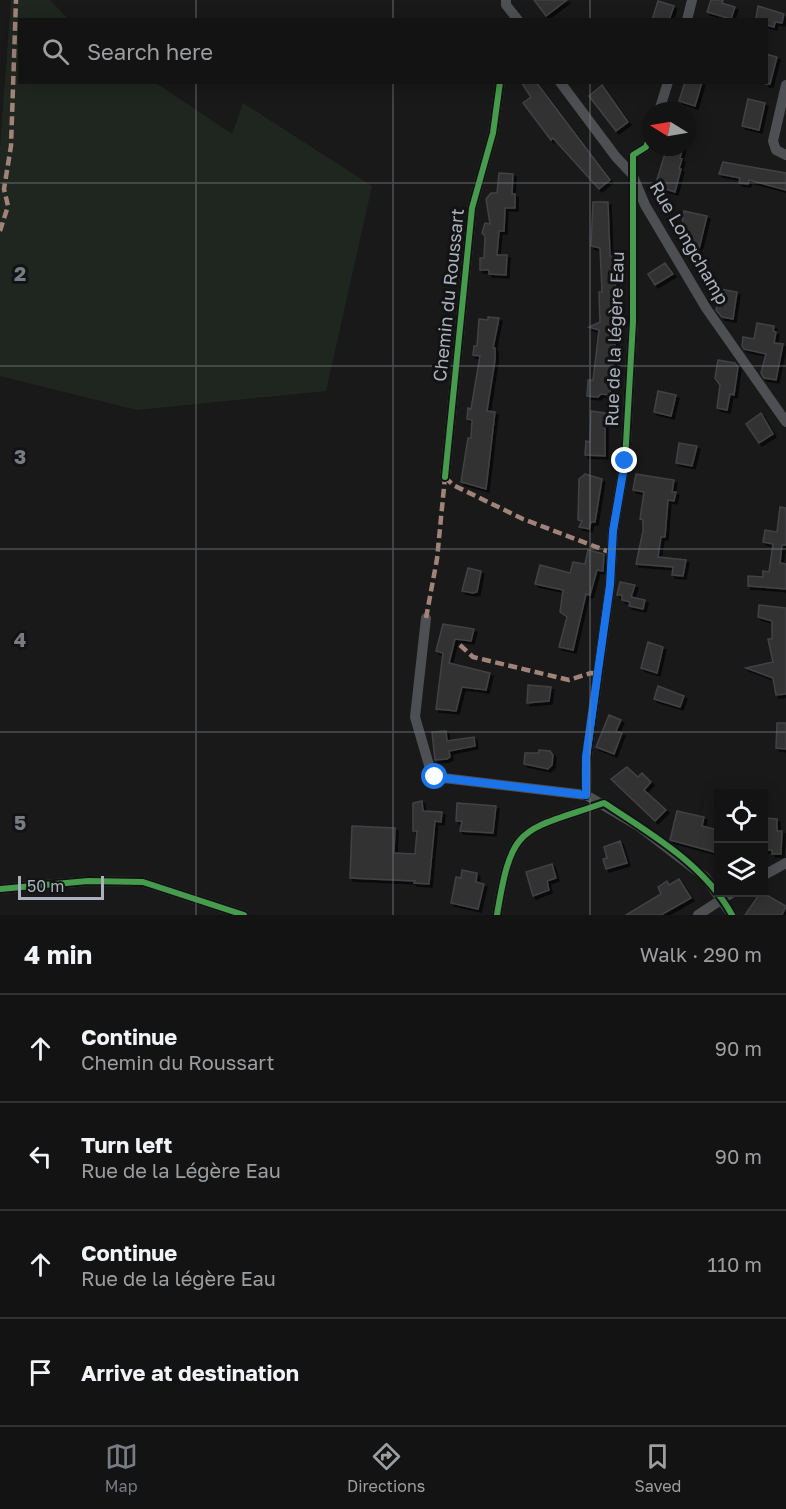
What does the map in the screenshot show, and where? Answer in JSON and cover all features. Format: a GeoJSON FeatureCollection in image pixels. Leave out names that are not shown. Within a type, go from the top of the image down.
{"type":"FeatureCollection","features":[{"type":"Feature","properties":{"kind":"street"},"geometry":{"type":"LineString","coordinates":[[688,18],[692,0]]}},
{"type":"Feature","properties":{"kind":"street"},"geometry":{"type":"LineString","coordinates":[[503,18],[506,3]]}},
{"type":"Feature","properties":{"kind":"street"},"geometry":{"type":"LineString","coordinates":[[506,3],[517,18]]}},
{"type":"Feature","properties":{"kind":"street","name":"Chemin du Roussart"},"geometry":{"type":"LineString","coordinates":[[445,477],[472,208],[493,133],[500,84]]}},
{"type":"Feature","properties":{"kind":"street","name":"Rue Longchamp"},"geometry":{"type":"LineString","coordinates":[[561,84],[616,157],[633,174],[645,205],[706,308],[786,422]]}},
{"type":"Feature","properties":{"kind":"street"},"geometry":{"type":"LineString","coordinates":[[662,102],[667,84]]}},
{"type":"Feature","properties":{"kind":"street"},"geometry":{"type":"LineString","coordinates":[[786,85],[773,141],[776,150],[786,155]]}},
{"type":"Feature","properties":{"kind":"street"},"geometry":{"type":"LineString","coordinates":[[633,174],[633,155],[642,149]]}},
{"type":"Feature","properties":{"kind":"street","name":"Rue de la légère Eau"},"geometry":{"type":"LineString","coordinates":[[586,795],[586,757],[603,646],[613,531],[625,461],[633,340],[633,174]]}},
{"type":"Feature","properties":{"kind":"street"},"geometry":{"type":"LineString","coordinates":[[426,618],[415,717],[430,772],[441,779],[586,795],[604,803],[640,827],[705,877],[724,899],[732,915]]}},
{"type":"Feature","properties":{"kind":"street"},"geometry":{"type":"LineString","coordinates":[[497,915],[507,862],[514,845],[525,832],[604,803]]}},
{"type":"Feature","properties":{"kind":"street"},"geometry":{"type":"LineString","coordinates":[[768,873],[786,863]]}},
{"type":"Feature","properties":{"kind":"street"},"geometry":{"type":"LineString","coordinates":[[0,889],[88,881],[143,882],[244,915]]}},
{"type":"Feature","properties":{"kind":"street"},"geometry":{"type":"LineString","coordinates":[[698,915],[727,897]]}},
{"type":"Feature","properties":{"kind":"shaded area"},"geometry":{"type":"Polygon","coordinates":[[[11,0],[50,0],[67,18],[18,18],[18,84],[157,84],[232,134],[243,103],[372,186],[326,391],[137,410],[0,376],[0,147],[11,0]]]}},
{"type":"Feature","properties":{"kind":"building"},"geometry":{"type":"Polygon","coordinates":[[[534,0],[567,0],[546,16],[534,0]]]}},
{"type":"Feature","properties":{"kind":"building"},"geometry":{"type":"Polygon","coordinates":[[[711,0],[723,0],[722,3],[735,7],[731,18],[707,12],[711,0]]]}},
{"type":"Feature","properties":{"kind":"building"},"geometry":{"type":"Polygon","coordinates":[[[658,1],[674,6],[670,18],[653,18],[658,1]]]}},
{"type":"Feature","properties":{"kind":"building"},"geometry":{"type":"Polygon","coordinates":[[[758,6],[784,14],[782,23],[775,22],[774,27],[768,26],[768,18],[756,18],[758,6]]]}},
{"type":"Feature","properties":{"kind":"building"},"geometry":{"type":"Polygon","coordinates":[[[768,55],[777,57],[770,84],[768,84],[768,55]]]}},
{"type":"Feature","properties":{"kind":"building"},"geometry":{"type":"Polygon","coordinates":[[[522,84],[538,84],[610,180],[599,189],[553,138],[551,140],[523,103],[531,97],[522,84]]]}},
{"type":"Feature","properties":{"kind":"building"},"geometry":{"type":"Polygon","coordinates":[[[684,84],[701,84],[696,103],[679,101],[684,84]]]}},
{"type":"Feature","properties":{"kind":"building"},"geometry":{"type":"Polygon","coordinates":[[[602,85],[628,122],[616,131],[589,96],[602,85]]]}},
{"type":"Feature","properties":{"kind":"building"},"geometry":{"type":"Polygon","coordinates":[[[748,99],[765,103],[759,130],[742,126],[748,99]]]}},
{"type":"Feature","properties":{"kind":"building"},"geometry":{"type":"Polygon","coordinates":[[[664,156],[681,156],[679,169],[681,169],[675,192],[655,186],[664,156]]]}},
{"type":"Feature","properties":{"kind":"building"},"geometry":{"type":"Polygon","coordinates":[[[723,162],[786,173],[786,190],[749,180],[748,184],[739,183],[740,178],[719,174],[723,162]]]}},
{"type":"Feature","properties":{"kind":"building"},"geometry":{"type":"Polygon","coordinates":[[[499,173],[513,174],[512,194],[515,194],[515,208],[505,208],[504,231],[499,231],[497,255],[507,255],[506,275],[489,274],[489,270],[480,270],[480,258],[484,258],[485,236],[482,233],[485,223],[490,224],[486,199],[491,193],[497,193],[499,173]]]}},
{"type":"Feature","properties":{"kind":"building"},"geometry":{"type":"Polygon","coordinates":[[[593,202],[608,202],[610,256],[616,256],[617,261],[613,322],[617,322],[610,395],[601,394],[598,397],[587,396],[588,380],[593,380],[599,330],[589,327],[600,322],[599,292],[602,292],[600,248],[591,246],[593,202]]]}},
{"type":"Feature","properties":{"kind":"building"},"geometry":{"type":"Polygon","coordinates":[[[684,211],[707,216],[699,249],[683,246],[686,226],[682,225],[684,211]]]}},
{"type":"Feature","properties":{"kind":"building"},"geometry":{"type":"Polygon","coordinates":[[[665,263],[673,274],[655,285],[648,274],[665,263]]]}},
{"type":"Feature","properties":{"kind":"building"},"geometry":{"type":"Polygon","coordinates":[[[720,289],[737,292],[733,319],[722,317],[716,310],[720,289]]]}},
{"type":"Feature","properties":{"kind":"building"},"geometry":{"type":"Polygon","coordinates":[[[488,317],[499,318],[493,348],[495,348],[495,360],[487,411],[495,412],[486,489],[461,482],[468,438],[471,438],[472,420],[467,419],[468,408],[471,409],[480,356],[473,355],[474,346],[477,346],[479,319],[488,320],[488,317]]]}},
{"type":"Feature","properties":{"kind":"building"},"geometry":{"type":"Polygon","coordinates":[[[757,323],[774,326],[773,331],[776,332],[774,343],[783,344],[776,380],[764,378],[761,373],[766,354],[744,349],[742,346],[743,337],[754,339],[757,323]]]}},
{"type":"Feature","properties":{"kind":"building"},"geometry":{"type":"Polygon","coordinates":[[[718,360],[735,363],[738,367],[734,395],[730,394],[727,410],[717,408],[720,385],[715,378],[718,360]]]}},
{"type":"Feature","properties":{"kind":"building"},"geometry":{"type":"Polygon","coordinates":[[[658,391],[676,395],[671,416],[654,412],[658,391]]]}},
{"type":"Feature","properties":{"kind":"building"},"geometry":{"type":"Polygon","coordinates":[[[591,411],[605,413],[605,456],[585,455],[586,441],[590,442],[591,411]]]}},
{"type":"Feature","properties":{"kind":"building"},"geometry":{"type":"Polygon","coordinates":[[[761,413],[773,434],[759,443],[746,424],[761,413]]]}},
{"type":"Feature","properties":{"kind":"building"},"geometry":{"type":"Polygon","coordinates":[[[679,443],[697,446],[692,466],[676,463],[679,443]]]}},
{"type":"Feature","properties":{"kind":"building"},"geometry":{"type":"Polygon","coordinates":[[[585,474],[602,479],[595,522],[591,522],[589,529],[579,527],[582,521],[578,520],[579,479],[585,474]]]}},
{"type":"Feature","properties":{"kind":"building"},"geometry":{"type":"Polygon","coordinates":[[[636,474],[674,480],[672,492],[676,492],[674,501],[668,500],[665,537],[661,537],[658,557],[686,560],[683,576],[672,575],[673,567],[636,564],[643,531],[643,520],[640,519],[644,492],[633,490],[636,474]]]}},
{"type":"Feature","properties":{"kind":"building"},"geometry":{"type":"Polygon","coordinates":[[[780,507],[786,508],[786,545],[782,545],[780,563],[786,564],[786,589],[748,586],[748,576],[763,577],[763,571],[769,572],[773,544],[763,542],[765,530],[777,532],[780,507]]]}},
{"type":"Feature","properties":{"kind":"building"},"geometry":{"type":"Polygon","coordinates":[[[588,550],[604,554],[603,571],[597,570],[590,595],[586,594],[573,650],[559,647],[567,617],[560,612],[563,590],[535,584],[540,565],[570,573],[573,562],[585,564],[588,550]]]}},
{"type":"Feature","properties":{"kind":"building"},"geometry":{"type":"Polygon","coordinates":[[[468,568],[481,571],[477,592],[462,591],[468,568]]]}},
{"type":"Feature","properties":{"kind":"building"},"geometry":{"type":"Polygon","coordinates":[[[620,582],[635,585],[631,597],[645,600],[643,609],[629,606],[630,602],[622,600],[622,595],[617,595],[620,582]]]}},
{"type":"Feature","properties":{"kind":"building"},"geometry":{"type":"Polygon","coordinates":[[[759,605],[786,608],[786,694],[776,695],[773,678],[746,668],[773,662],[768,639],[772,639],[772,621],[758,617],[759,605]]]}},
{"type":"Feature","properties":{"kind":"building"},"geometry":{"type":"Polygon","coordinates":[[[443,624],[474,629],[471,641],[455,639],[449,663],[490,673],[486,690],[462,687],[456,711],[436,709],[443,653],[436,651],[443,624]]]}},
{"type":"Feature","properties":{"kind":"building"},"geometry":{"type":"Polygon","coordinates":[[[648,642],[663,647],[657,673],[641,668],[648,642]]]}},
{"type":"Feature","properties":{"kind":"building"},"geometry":{"type":"Polygon","coordinates":[[[528,685],[551,687],[549,701],[527,703],[528,685]]]}},
{"type":"Feature","properties":{"kind":"building"},"geometry":{"type":"Polygon","coordinates":[[[658,686],[684,696],[680,707],[654,699],[658,686]]]}},
{"type":"Feature","properties":{"kind":"building"},"geometry":{"type":"Polygon","coordinates":[[[609,715],[621,720],[616,731],[622,733],[614,754],[596,747],[609,715]]]}},
{"type":"Feature","properties":{"kind":"building"},"geometry":{"type":"Polygon","coordinates":[[[777,723],[786,723],[786,749],[776,748],[777,723]]]}},
{"type":"Feature","properties":{"kind":"building"},"geometry":{"type":"Polygon","coordinates":[[[446,731],[447,741],[474,737],[475,746],[449,751],[450,757],[447,759],[435,760],[432,732],[446,731]]]}},
{"type":"Feature","properties":{"kind":"building"},"geometry":{"type":"Polygon","coordinates":[[[539,750],[550,751],[553,755],[552,765],[548,769],[524,764],[525,753],[539,753],[539,750]]]}},
{"type":"Feature","properties":{"kind":"building"},"geometry":{"type":"Polygon","coordinates":[[[627,767],[638,777],[642,773],[651,782],[644,790],[666,810],[655,821],[611,779],[627,767]]]}},
{"type":"Feature","properties":{"kind":"building"},"geometry":{"type":"Polygon","coordinates":[[[422,801],[423,811],[442,812],[441,822],[435,821],[429,884],[414,883],[415,881],[350,878],[352,826],[395,828],[394,853],[415,854],[417,831],[413,831],[413,803],[422,801]]]}},
{"type":"Feature","properties":{"kind":"building"},"geometry":{"type":"Polygon","coordinates":[[[457,803],[496,806],[493,833],[460,831],[462,821],[456,821],[457,803]]]}},
{"type":"Feature","properties":{"kind":"building"},"geometry":{"type":"Polygon","coordinates":[[[677,811],[704,817],[702,826],[714,829],[714,852],[670,840],[677,811]]]}},
{"type":"Feature","properties":{"kind":"building"},"geometry":{"type":"Polygon","coordinates":[[[768,818],[777,819],[777,831],[782,831],[781,854],[772,854],[772,850],[768,850],[768,818]]]}},
{"type":"Feature","properties":{"kind":"building"},"geometry":{"type":"Polygon","coordinates":[[[620,841],[627,863],[606,869],[603,859],[607,858],[604,847],[620,841]]]}},
{"type":"Feature","properties":{"kind":"building"},"geometry":{"type":"Polygon","coordinates":[[[552,864],[556,878],[547,881],[549,890],[533,896],[526,872],[552,864]]]}},
{"type":"Feature","properties":{"kind":"building"},"geometry":{"type":"Polygon","coordinates":[[[462,870],[477,873],[476,882],[484,884],[478,909],[451,903],[456,877],[461,878],[462,870]]]}},
{"type":"Feature","properties":{"kind":"building"},"geometry":{"type":"Polygon","coordinates":[[[679,879],[691,898],[661,915],[626,915],[661,894],[658,887],[667,881],[669,885],[679,879]]]}},
{"type":"Feature","properties":{"kind":"building"},"geometry":{"type":"Polygon","coordinates":[[[768,896],[786,906],[782,915],[745,915],[758,897],[768,896]]]}},
{"type":"Feature","properties":{"kind":"marked path"},"geometry":{"type":"LineString","coordinates":[[0,231],[8,206],[4,189],[11,146],[16,0]]}},
{"type":"Feature","properties":{"kind":"marked path"},"geometry":{"type":"LineString","coordinates":[[445,477],[453,485],[523,519],[612,553]]}},
{"type":"Feature","properties":{"kind":"marked path"},"geometry":{"type":"LineString","coordinates":[[426,618],[437,559],[445,477]]}},
{"type":"Feature","properties":{"kind":"marked path"},"geometry":{"type":"LineString","coordinates":[[460,645],[473,657],[569,680],[591,673],[599,674]]}},
{"type":"Feature","properties":{"kind":"cycle path"},"geometry":{"type":"LineString","coordinates":[[445,477],[472,208],[493,133],[500,84]]}},
{"type":"Feature","properties":{"kind":"cycle path"},"geometry":{"type":"LineString","coordinates":[[586,795],[587,757],[610,586],[613,531],[625,461],[633,322],[633,155],[642,149]]}},
{"type":"Feature","properties":{"kind":"cycle path"},"geometry":{"type":"LineString","coordinates":[[497,915],[508,863],[515,847],[525,835],[554,820],[604,803],[658,838],[692,866],[721,897],[732,915]]}},
{"type":"Feature","properties":{"kind":"cycle path"},"geometry":{"type":"LineString","coordinates":[[0,889],[88,881],[143,882],[244,915]]}},
{"type":"Feature","properties":{"kind":"route"},"geometry":{"type":"LineString","coordinates":[[435,777],[586,795],[586,757],[610,585],[613,531],[625,461]]}}]}
